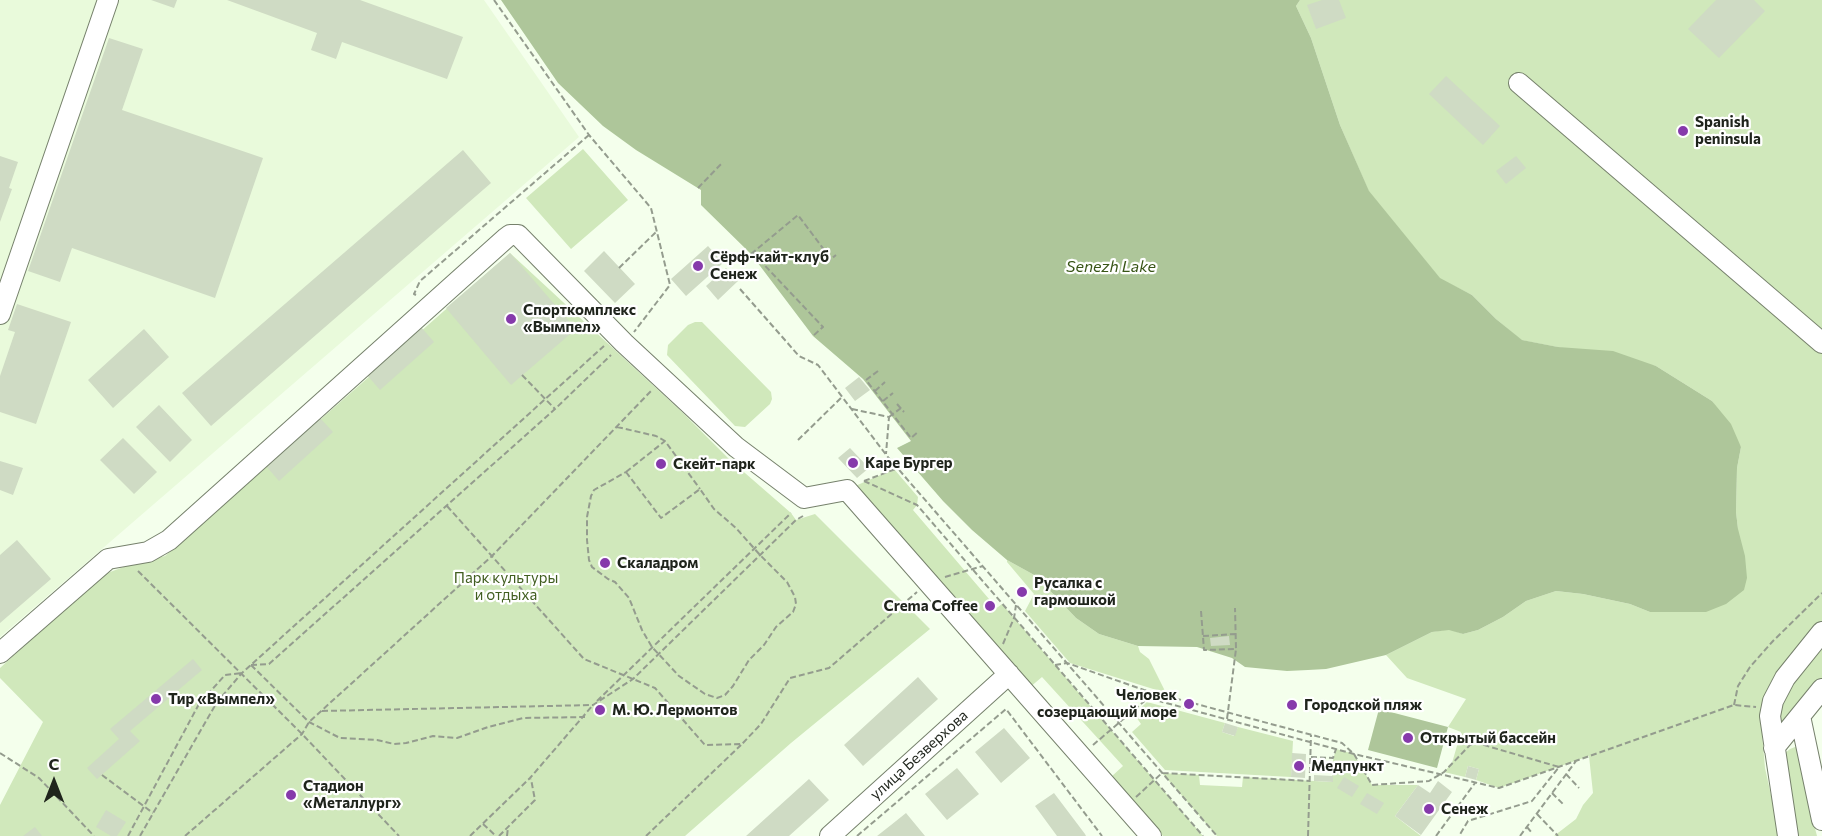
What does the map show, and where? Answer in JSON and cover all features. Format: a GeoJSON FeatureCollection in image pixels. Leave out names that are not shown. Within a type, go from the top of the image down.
{"type":"FeatureCollection","features":[{"type":"Feature","properties":{"kind":"street"},"geometry":{"type":"LineString","coordinates":[[0,314],[108,0]]}},
{"type":"Feature","properties":{"kind":"street"},"geometry":{"type":"LineString","coordinates":[[1519,83],[1822,343]]}},
{"type":"Feature","properties":{"kind":"street"},"geometry":{"type":"LineString","coordinates":[[0,653],[108,559],[154,550],[169,540],[506,238],[518,235],[620,339],[736,447],[804,498],[847,490],[1151,836]]}},
{"type":"Feature","properties":{"kind":"street"},"geometry":{"type":"LineString","coordinates":[[1788,836],[1770,724],[1771,708],[1776,693],[1785,678],[1822,632]]}},
{"type":"Feature","properties":{"kind":"street","name":"улица Безверхова"},"geometry":{"type":"LineString","coordinates":[[843,834],[1003,667]]}},
{"type":"Feature","properties":{"kind":"street"},"geometry":{"type":"LineString","coordinates":[[1774,748],[1822,689]]}},
{"type":"Feature","properties":{"kind":"street"},"geometry":{"type":"LineString","coordinates":[[1800,716],[1822,820]]}},
{"type":"Feature","properties":{"kind":"path"},"geometry":{"type":"LineString","coordinates":[[140,836],[217,702],[242,673],[545,400],[620,339],[640,326],[669,285],[651,208],[589,135],[494,0]]}},
{"type":"Feature","properties":{"kind":"path"},"geometry":{"type":"LineString","coordinates":[[426,310],[414,294],[420,281],[589,135]]}},
{"type":"Feature","properties":{"kind":"path"},"geometry":{"type":"LineString","coordinates":[[698,188],[723,162]]}},
{"type":"Feature","properties":{"kind":"path"},"geometry":{"type":"LineString","coordinates":[[813,336],[823,327],[752,253],[798,215],[831,259]]}},
{"type":"Feature","properties":{"kind":"path"},"geometry":{"type":"LineString","coordinates":[[619,268],[657,230]]}},
{"type":"Feature","properties":{"kind":"path"},"geometry":{"type":"LineString","coordinates":[[826,263],[836,255]]}},
{"type":"Feature","properties":{"kind":"path"},"geometry":{"type":"LineString","coordinates":[[740,289],[799,356],[818,365],[886,454],[1217,836]]}},
{"type":"Feature","properties":{"kind":"path"},"geometry":{"type":"LineString","coordinates":[[251,666],[269,664],[555,410],[620,339]]}},
{"type":"Feature","properties":{"kind":"path"},"geometry":{"type":"LineString","coordinates":[[878,371],[867,380],[911,438],[919,431]]}},
{"type":"Feature","properties":{"kind":"path"},"geometry":{"type":"LineString","coordinates":[[522,375],[555,410]]}},
{"type":"Feature","properties":{"kind":"path"},"geometry":{"type":"LineString","coordinates":[[185,836],[302,734],[309,722],[492,556],[663,379]]}},
{"type":"Feature","properties":{"kind":"path"},"geometry":{"type":"LineString","coordinates":[[875,391],[885,382]]}},
{"type":"Feature","properties":{"kind":"path"},"geometry":{"type":"LineString","coordinates":[[883,402],[893,393]]}},
{"type":"Feature","properties":{"kind":"path"},"geometry":{"type":"LineString","coordinates":[[798,440],[843,397]]}},
{"type":"Feature","properties":{"kind":"path"},"geometry":{"type":"LineString","coordinates":[[897,404],[904,412]]}},
{"type":"Feature","properties":{"kind":"path"},"geometry":{"type":"LineString","coordinates":[[886,454],[889,417],[900,408]]}},
{"type":"Feature","properties":{"kind":"path"},"geometry":{"type":"LineString","coordinates":[[851,409],[889,417]]}},
{"type":"Feature","properties":{"kind":"path"},"geometry":{"type":"LineString","coordinates":[[617,427],[656,436],[664,441],[714,509],[726,518],[787,582],[795,597],[796,604],[793,612],[776,627],[764,645],[749,660],[733,686],[717,698],[705,694],[679,676],[658,654],[642,630],[629,598],[615,582],[592,567],[589,560],[587,517],[594,490],[626,472],[664,441]]}},
{"type":"Feature","properties":{"kind":"path"},"geometry":{"type":"LineString","coordinates":[[898,468],[864,482],[917,505],[1203,836]]}},
{"type":"Feature","properties":{"kind":"path"},"geometry":{"type":"LineString","coordinates":[[626,472],[661,518],[700,489]]}},
{"type":"Feature","properties":{"kind":"path"},"geometry":{"type":"LineString","coordinates":[[447,506],[584,659],[655,688],[705,745],[742,744]]}},
{"type":"Feature","properties":{"kind":"path"},"geometry":{"type":"LineString","coordinates":[[471,836],[530,778],[593,705],[791,513]]}},
{"type":"Feature","properties":{"kind":"path"},"geometry":{"type":"LineString","coordinates":[[321,711],[593,705],[633,679],[796,520],[806,514]]}},
{"type":"Feature","properties":{"kind":"path"},"geometry":{"type":"LineString","coordinates":[[124,557],[242,673],[399,836]]}},
{"type":"Feature","properties":{"kind":"path"},"geometry":{"type":"LineString","coordinates":[[646,836],[761,724],[790,678],[829,668],[928,583],[982,566]]}},
{"type":"Feature","properties":{"kind":"path"},"geometry":{"type":"LineString","coordinates":[[1734,705],[1738,686],[1750,667],[1822,593]]}},
{"type":"Feature","properties":{"kind":"path"},"geometry":{"type":"LineString","coordinates":[[1003,667],[1016,605]]}},
{"type":"Feature","properties":{"kind":"path"},"geometry":{"type":"LineString","coordinates":[[1227,719],[1236,649],[1235,608]]}},
{"type":"Feature","properties":{"kind":"path"},"geometry":{"type":"LineString","coordinates":[[1201,611],[1203,650],[1236,649]]}},
{"type":"Feature","properties":{"kind":"path"},"geometry":{"type":"LineString","coordinates":[[1203,636],[1236,634]]}},
{"type":"Feature","properties":{"kind":"path"},"geometry":{"type":"LineString","coordinates":[[1055,666],[1067,663],[1144,690],[1342,743],[1354,754],[1372,785],[1428,781],[1444,772],[1470,745],[1477,743],[1559,767]]}},
{"type":"Feature","properties":{"kind":"path"},"geometry":{"type":"LineString","coordinates":[[251,666],[309,722],[340,738],[377,740],[394,744],[406,743],[433,736],[457,738],[523,718],[585,717]]}},
{"type":"Feature","properties":{"kind":"path"},"geometry":{"type":"LineString","coordinates":[[128,836],[199,704],[225,675],[242,673]]}},
{"type":"Feature","properties":{"kind":"path"},"geometry":{"type":"LineString","coordinates":[[1144,690],[1148,698],[1354,754],[1499,788],[1734,705],[1771,708]]}},
{"type":"Feature","properties":{"kind":"path"},"geometry":{"type":"LineString","coordinates":[[1081,756],[1148,698]]}},
{"type":"Feature","properties":{"kind":"path"},"geometry":{"type":"LineString","coordinates":[[843,834],[1006,709],[1102,836]]}},
{"type":"Feature","properties":{"kind":"path"},"geometry":{"type":"LineString","coordinates":[[1308,836],[1311,735]]}},
{"type":"Feature","properties":{"kind":"path"},"geometry":{"type":"LineString","coordinates":[[1311,758],[1333,758],[1336,749]]}},
{"type":"Feature","properties":{"kind":"path"},"geometry":{"type":"LineString","coordinates":[[0,753],[39,778],[94,836]]}},
{"type":"Feature","properties":{"kind":"path"},"geometry":{"type":"LineString","coordinates":[[1520,836],[1576,761]]}},
{"type":"Feature","properties":{"kind":"path"},"geometry":{"type":"LineString","coordinates":[[1459,836],[1468,821],[1532,801],[1559,767]]}},
{"type":"Feature","properties":{"kind":"path"},"geometry":{"type":"LineString","coordinates":[[1310,770],[1333,770]]}},
{"type":"Feature","properties":{"kind":"path"},"geometry":{"type":"LineString","coordinates":[[1126,807],[1162,772],[1310,781]]}},
{"type":"Feature","properties":{"kind":"path"},"geometry":{"type":"LineString","coordinates":[[1566,774],[1579,788]]}},
{"type":"Feature","properties":{"kind":"path"},"geometry":{"type":"LineString","coordinates":[[102,775],[153,813]]}},
{"type":"Feature","properties":{"kind":"path"},"geometry":{"type":"LineString","coordinates":[[483,824],[497,836],[508,827],[535,800],[530,778]]}},
{"type":"Feature","properties":{"kind":"path"},"geometry":{"type":"LineString","coordinates":[[1436,836],[1475,783]]}},
{"type":"Feature","properties":{"kind":"path"},"geometry":{"type":"LineString","coordinates":[[1552,793],[1564,805]]}},
{"type":"Feature","properties":{"kind":"path"},"geometry":{"type":"LineString","coordinates":[[1537,813],[1558,836]]}},
{"type":"Feature","properties":{"kind":"path"},"geometry":{"type":"LineString","coordinates":[[507,836],[508,827]]}},
{"type":"Feature","properties":{"kind":"path"},"geometry":{"type":"LineString","coordinates":[[1527,827],[1532,833]]}},
{"type":"Feature","properties":{"kind":"shaded area"},"geometry":{"type":"Polygon","coordinates":[[[0,0],[484,0],[579,137],[0,637],[0,0]]]}},
{"type":"Feature","properties":{"kind":"green space"},"geometry":{"type":"Polygon","coordinates":[[[1300,0],[1822,0],[1822,625],[1762,716],[1765,768],[1780,836],[1554,836],[1576,819],[1583,805],[1593,793],[1589,756],[1499,788],[1476,780],[1479,769],[1468,766],[1465,777],[1444,772],[1452,763],[1461,732],[1448,727],[1466,699],[1407,678],[1386,655],[1432,632],[1449,629],[1463,634],[1478,630],[1503,617],[1526,601],[1556,591],[1630,604],[1650,612],[1673,611],[1738,529],[1737,468],[1741,447],[1712,401],[1656,366],[1521,340],[1472,295],[1440,279],[1369,192],[1340,125],[1311,38],[1296,6],[1300,0]]]}},
{"type":"Feature","properties":{"kind":"green space"},"geometry":{"type":"Polygon","coordinates":[[[583,149],[628,200],[571,249],[526,198],[583,149]]]}},
{"type":"Feature","properties":{"kind":"green space","name":"Парк культуры и отдыха"},"geometry":{"type":"Polygon","coordinates":[[[510,253],[796,520],[815,514],[930,629],[791,743],[685,836],[0,836],[0,805],[43,722],[0,678],[0,668],[102,575],[165,556],[510,253]]]}},
{"type":"Feature","properties":{"kind":"green space"},"geometry":{"type":"Polygon","coordinates":[[[702,322],[771,392],[770,404],[745,427],[735,426],[667,355],[668,345],[688,325],[702,322]]]}},
{"type":"Feature","properties":{"kind":"green space"},"geometry":{"type":"Polygon","coordinates":[[[894,469],[918,497],[917,505],[913,510],[989,599],[983,605],[990,613],[1002,604],[1203,836],[1163,836],[1111,777],[1123,766],[1042,677],[1029,688],[853,487],[894,469]]]}},
{"type":"Feature","properties":{"kind":"green space"},"geometry":{"type":"Polygon","coordinates":[[[1007,560],[1036,576],[1076,618],[1099,634],[1138,646],[1140,652],[1149,659],[1166,693],[1070,663],[1025,611],[1034,594],[1007,560]]]}},
{"type":"Feature","properties":{"kind":"green space"},"geometry":{"type":"Polygon","coordinates":[[[1822,640],[1822,684],[1774,731],[1776,705],[1822,640]]]}},
{"type":"Feature","properties":{"kind":"green space"},"geometry":{"type":"Polygon","coordinates":[[[1147,702],[1225,723],[1222,732],[1234,736],[1238,727],[1293,741],[1291,777],[1165,770],[1132,732],[1141,724],[1134,714],[1147,702]]]}},
{"type":"Feature","properties":{"kind":"green space"},"geometry":{"type":"Polygon","coordinates":[[[1795,747],[1799,748],[1817,836],[1794,836],[1785,753],[1795,747]]]}},
{"type":"Feature","properties":{"kind":"green space"},"geometry":{"type":"Polygon","coordinates":[[[1336,749],[1354,754],[1372,785],[1418,785],[1395,816],[1421,836],[1217,836],[1162,773],[1199,775],[1200,785],[1242,787],[1243,777],[1332,782],[1336,749]]]}},
{"type":"Feature","properties":{"kind":"water","name":"Senezh Lake"},"geometry":{"type":"Polygon","coordinates":[[[501,0],[1300,0],[1296,6],[1311,38],[1340,125],[1369,191],[1440,278],[1472,295],[1522,340],[1558,347],[1613,351],[1656,366],[1712,401],[1731,424],[1741,447],[1737,468],[1736,512],[1745,556],[1747,578],[1744,590],[1726,604],[1706,612],[1650,612],[1630,604],[1556,591],[1526,601],[1503,617],[1478,630],[1463,634],[1449,630],[1432,632],[1386,655],[1326,669],[1287,671],[1245,667],[1232,658],[1197,647],[1138,646],[1099,634],[1076,618],[1036,576],[1007,560],[943,501],[897,448],[911,441],[863,379],[813,336],[751,254],[701,205],[701,190],[636,150],[603,126],[558,83],[501,0]]]}},
{"type":"Feature","properties":{"kind":"water","name":"Открытый бассейн"},"geometry":{"type":"Polygon","coordinates":[[[1379,709],[1448,727],[1437,768],[1368,750],[1379,709]]]}},
{"type":"Feature","properties":{"kind":"building"},"geometry":{"type":"Polygon","coordinates":[[[151,0],[177,0],[174,8],[151,0]]]}},
{"type":"Feature","properties":{"kind":"building"},"geometry":{"type":"Polygon","coordinates":[[[227,0],[360,0],[463,37],[447,79],[342,42],[336,59],[311,50],[317,33],[227,0]]]}},
{"type":"Feature","properties":{"kind":"building"},"geometry":{"type":"Polygon","coordinates":[[[1322,0],[1339,0],[1346,18],[1316,29],[1307,5],[1322,0]]]}},
{"type":"Feature","properties":{"kind":"building"},"geometry":{"type":"Polygon","coordinates":[[[1716,0],[1754,0],[1765,11],[1719,58],[1688,29],[1716,0]]]}},
{"type":"Feature","properties":{"kind":"building"},"geometry":{"type":"Polygon","coordinates":[[[109,38],[143,49],[122,110],[263,158],[215,298],[72,248],[60,282],[28,271],[109,38]]]}},
{"type":"Feature","properties":{"kind":"building"},"geometry":{"type":"Polygon","coordinates":[[[1446,76],[1500,126],[1483,145],[1429,94],[1446,76]]]}},
{"type":"Feature","properties":{"kind":"building"},"geometry":{"type":"Polygon","coordinates":[[[463,150],[491,183],[211,426],[182,393],[463,150]]]}},
{"type":"Feature","properties":{"kind":"building"},"geometry":{"type":"Polygon","coordinates":[[[0,156],[18,162],[9,188],[12,189],[0,222],[0,156]]]}},
{"type":"Feature","properties":{"kind":"building"},"geometry":{"type":"Polygon","coordinates":[[[1516,156],[1526,168],[1506,184],[1496,171],[1516,156]]]}},
{"type":"Feature","properties":{"kind":"building"},"geometry":{"type":"Polygon","coordinates":[[[708,246],[723,263],[686,296],[671,279],[708,246]]]}},
{"type":"Feature","properties":{"kind":"building"},"geometry":{"type":"Polygon","coordinates":[[[604,251],[635,284],[615,303],[584,271],[604,251]]]}},
{"type":"Feature","properties":{"kind":"building","name":"Спорткомплекс «Вымпел»"},"geometry":{"type":"Polygon","coordinates":[[[510,253],[576,329],[511,385],[446,308],[510,253]]]}},
{"type":"Feature","properties":{"kind":"building"},"geometry":{"type":"Polygon","coordinates":[[[726,268],[738,281],[718,300],[706,286],[726,268]]]}},
{"type":"Feature","properties":{"kind":"building"},"geometry":{"type":"Polygon","coordinates":[[[17,304],[71,322],[36,424],[0,412],[0,376],[15,332],[8,330],[17,304]]]}},
{"type":"Feature","properties":{"kind":"building"},"geometry":{"type":"Polygon","coordinates":[[[421,327],[434,342],[380,390],[367,375],[421,327]]]}},
{"type":"Feature","properties":{"kind":"building"},"geometry":{"type":"Polygon","coordinates":[[[144,329],[169,357],[113,408],[88,380],[144,329]]]}},
{"type":"Feature","properties":{"kind":"building"},"geometry":{"type":"Polygon","coordinates":[[[859,377],[870,390],[855,401],[845,388],[859,377]]]}},
{"type":"Feature","properties":{"kind":"building"},"geometry":{"type":"Polygon","coordinates":[[[159,405],[192,440],[170,462],[136,427],[159,405]]]}},
{"type":"Feature","properties":{"kind":"building"},"geometry":{"type":"Polygon","coordinates":[[[320,418],[333,432],[279,481],[266,466],[320,418]]]}},
{"type":"Feature","properties":{"kind":"building"},"geometry":{"type":"Polygon","coordinates":[[[123,438],[157,472],[134,494],[100,460],[123,438]]]}},
{"type":"Feature","properties":{"kind":"building","name":"Каре Бургер"},"geometry":{"type":"Polygon","coordinates":[[[850,448],[869,468],[857,478],[838,458],[850,448]]]}},
{"type":"Feature","properties":{"kind":"building"},"geometry":{"type":"Polygon","coordinates":[[[0,461],[23,468],[13,495],[0,490],[0,461]]]}},
{"type":"Feature","properties":{"kind":"building"},"geometry":{"type":"Polygon","coordinates":[[[17,540],[51,579],[0,623],[0,555],[17,540]]]}},
{"type":"Feature","properties":{"kind":"building","name":"Crema Coffee"},"geometry":{"type":"Polygon","coordinates":[[[989,599],[997,608],[990,614],[982,604],[989,599]]]}},
{"type":"Feature","properties":{"kind":"building"},"geometry":{"type":"Polygon","coordinates":[[[1229,636],[1230,645],[1211,646],[1210,638],[1229,636]]]}},
{"type":"Feature","properties":{"kind":"building","name":"Тир «Вымпел»"},"geometry":{"type":"Polygon","coordinates":[[[193,659],[202,670],[130,731],[140,741],[97,779],[87,768],[119,739],[110,729],[193,659]]]}},
{"type":"Feature","properties":{"kind":"building"},"geometry":{"type":"Polygon","coordinates":[[[918,677],[938,699],[863,766],[844,745],[918,677]]]}},
{"type":"Feature","properties":{"kind":"building"},"geometry":{"type":"Polygon","coordinates":[[[1225,723],[1238,727],[1235,736],[1222,732],[1225,723]]]}},
{"type":"Feature","properties":{"kind":"building"},"geometry":{"type":"Polygon","coordinates":[[[1004,728],[1030,758],[1001,783],[975,752],[1004,728]]]}},
{"type":"Feature","properties":{"kind":"building","name":"Медпункт"},"geometry":{"type":"Polygon","coordinates":[[[1292,753],[1306,754],[1305,778],[1291,777],[1292,753]]]}},
{"type":"Feature","properties":{"kind":"building"},"geometry":{"type":"Polygon","coordinates":[[[1468,766],[1479,769],[1476,780],[1465,777],[1468,766]]]}},
{"type":"Feature","properties":{"kind":"building"},"geometry":{"type":"Polygon","coordinates":[[[957,768],[979,794],[947,820],[925,794],[957,768]]]}},
{"type":"Feature","properties":{"kind":"building"},"geometry":{"type":"Polygon","coordinates":[[[1314,775],[1333,776],[1333,782],[1314,781],[1314,775]]]}},
{"type":"Feature","properties":{"kind":"building"},"geometry":{"type":"Polygon","coordinates":[[[1344,777],[1359,786],[1352,797],[1337,788],[1344,777]]]}},
{"type":"Feature","properties":{"kind":"building"},"geometry":{"type":"Polygon","coordinates":[[[809,779],[829,800],[789,836],[746,836],[809,779]]]}},
{"type":"Feature","properties":{"kind":"building","name":"Сенеж"},"geometry":{"type":"Polygon","coordinates":[[[1438,781],[1452,792],[1421,835],[1395,816],[1418,785],[1430,793],[1438,781]]]}},
{"type":"Feature","properties":{"kind":"building"},"geometry":{"type":"Polygon","coordinates":[[[1054,793],[1086,836],[1057,836],[1035,806],[1054,793]]]}},
{"type":"Feature","properties":{"kind":"building"},"geometry":{"type":"Polygon","coordinates":[[[1367,793],[1384,803],[1377,814],[1360,804],[1367,793]]]}},
{"type":"Feature","properties":{"kind":"building"},"geometry":{"type":"Polygon","coordinates":[[[106,810],[126,822],[117,836],[111,836],[96,827],[106,810]]]}},
{"type":"Feature","properties":{"kind":"building"},"geometry":{"type":"Polygon","coordinates":[[[906,813],[925,836],[877,836],[891,825],[906,813]]]}},
{"type":"Feature","properties":{"kind":"building"},"geometry":{"type":"Polygon","coordinates":[[[35,827],[42,836],[23,836],[35,827]]]}},
{"type":"Feature","properties":{"kind":"place","name":"Spanish peninsula"},"geometry":{"type":"Point","coordinates":[1683,131]}},
{"type":"Feature","properties":{"kind":"place","name":"Сёрф-кайт-клуб Сенеж"},"geometry":{"type":"Point","coordinates":[698,266]}},
{"type":"Feature","properties":{"kind":"place","name":"Спорткомплекс «Вымпел»"},"geometry":{"type":"Point","coordinates":[511,319]}},
{"type":"Feature","properties":{"kind":"place","name":"Каре Бургер"},"geometry":{"type":"Point","coordinates":[853,463]}},
{"type":"Feature","properties":{"kind":"place","name":"Скейт-парк"},"geometry":{"type":"Point","coordinates":[661,464]}},
{"type":"Feature","properties":{"kind":"place","name":"Скаладром"},"geometry":{"type":"Point","coordinates":[605,563]}},
{"type":"Feature","properties":{"kind":"place","name":"Русалка с гармошкой"},"geometry":{"type":"Point","coordinates":[1022,592]}},
{"type":"Feature","properties":{"kind":"place","name":"Crema Coffee"},"geometry":{"type":"Point","coordinates":[990,606]}},
{"type":"Feature","properties":{"kind":"place","name":"Тир «Вымпел»"},"geometry":{"type":"Point","coordinates":[156,699]}},
{"type":"Feature","properties":{"kind":"place","name":"Человек созерцающий море"},"geometry":{"type":"Point","coordinates":[1189,704]}},
{"type":"Feature","properties":{"kind":"place","name":"Городской пляж"},"geometry":{"type":"Point","coordinates":[1292,705]}},
{"type":"Feature","properties":{"kind":"place","name":"М. Ю. Лермонтов"},"geometry":{"type":"Point","coordinates":[600,710]}},
{"type":"Feature","properties":{"kind":"place","name":"Открытый бассейн"},"geometry":{"type":"Point","coordinates":[1408,738]}},
{"type":"Feature","properties":{"kind":"place","name":"Медпункт"},"geometry":{"type":"Point","coordinates":[1299,766]}},
{"type":"Feature","properties":{"kind":"place","name":"Стадион «Металлург»"},"geometry":{"type":"Point","coordinates":[291,795]}},
{"type":"Feature","properties":{"kind":"place","name":"Сенеж"},"geometry":{"type":"Point","coordinates":[1429,809]}}]}
